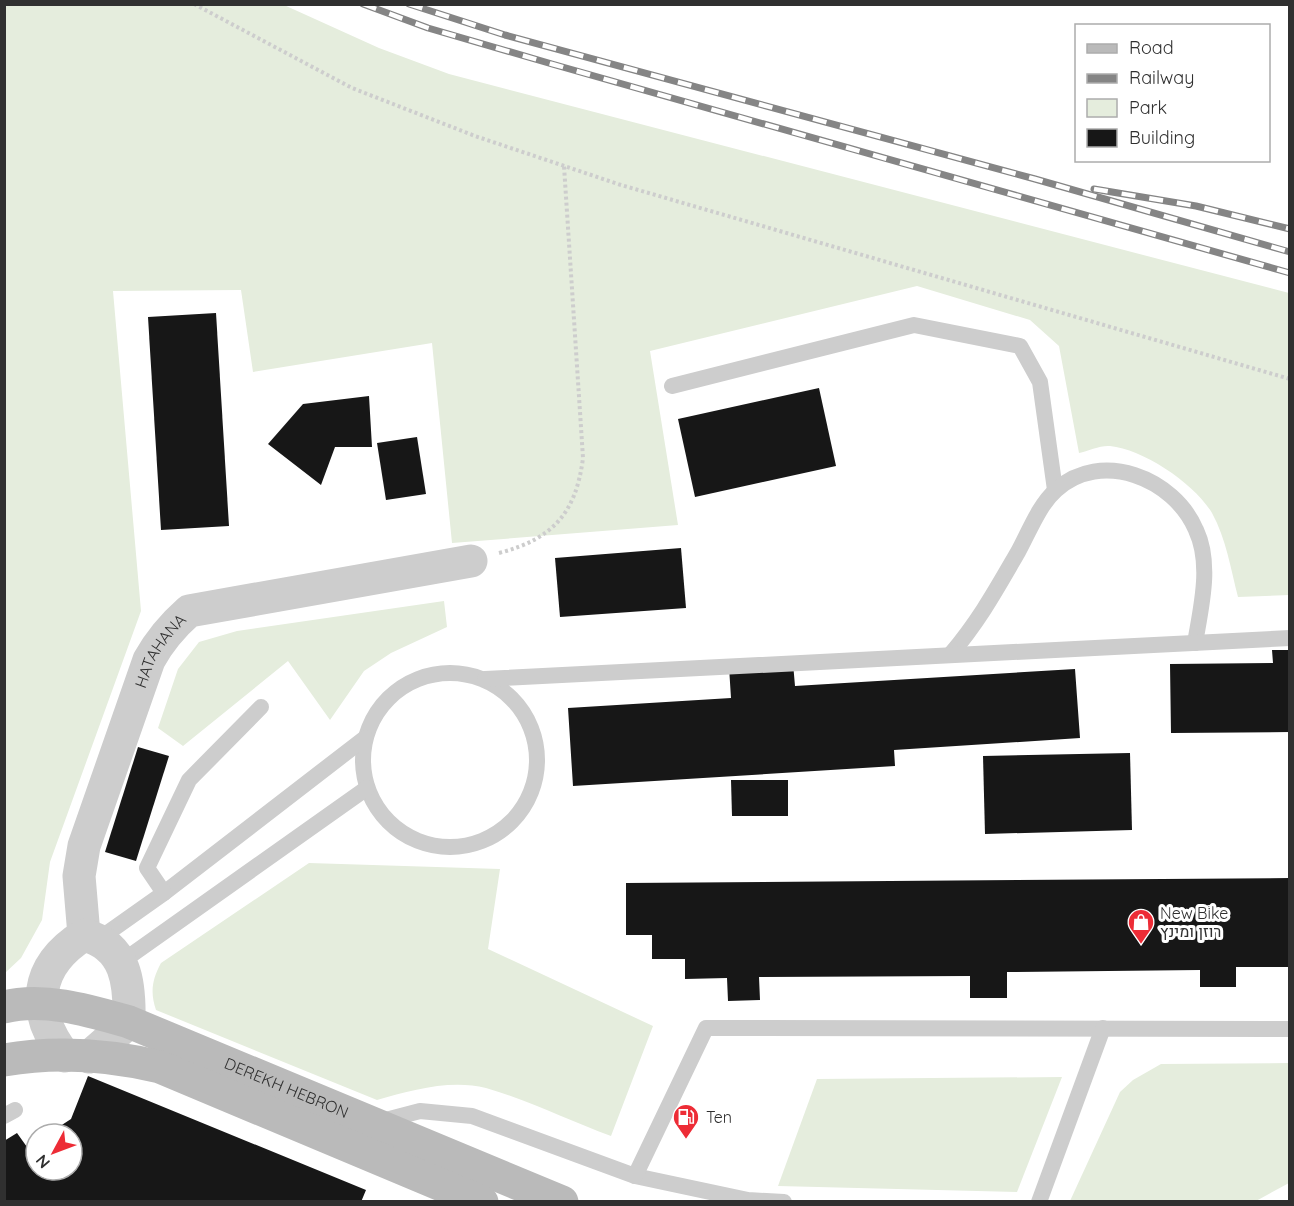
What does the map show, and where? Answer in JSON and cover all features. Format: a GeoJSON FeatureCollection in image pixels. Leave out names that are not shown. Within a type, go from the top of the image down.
{"type":"FeatureCollection","features":[{"type":"Feature","properties":{"kind":"street","name":"HATAHANA"},"geometry":{"type":"LineString","coordinates":[[91,937],[79,876],[84,846],[149,660],[161,638],[176,622],[189,611],[471,561]]}},
{"type":"Feature","properties":{"kind":"street"},"geometry":{"type":"LineString","coordinates":[[91,937],[111,949],[120,963],[130,988],[129,1022],[77,1057],[46,1026],[41,1004],[44,983],[51,967],[65,947],[91,937]]}},
{"type":"Feature","properties":{"kind":"street","name":"DEREKH HEBRON"},"geometry":{"type":"LineString","coordinates":[[4,1007],[41,1004],[95,1012],[129,1022],[562,1202]]}},
{"type":"Feature","properties":{"kind":"street","name":"DEREKH HEBRON"},"geometry":{"type":"LineString","coordinates":[[4,1060],[25,1056],[120,1058],[160,1067],[447,1193],[482,1202]]}},
{"type":"Feature","properties":{"kind":"lane"},"geometry":{"type":"LineString","coordinates":[[672,386],[914,325],[1020,346],[1040,382],[1055,490]]}},
{"type":"Feature","properties":{"kind":"lane"},"geometry":{"type":"LineString","coordinates":[[950,655],[979,622],[1040,512],[1055,490],[1081,474],[1105,470],[1133,473],[1169,493],[1186,512],[1197,531],[1203,557],[1204,581],[1195,643]]}},
{"type":"Feature","properties":{"kind":"lane"},"geometry":{"type":"LineString","coordinates":[[485,679],[520,706],[534,733],[537,777],[528,801],[510,825],[490,839],[460,848],[436,847],[407,837],[382,815],[367,788],[363,769],[365,738],[371,722],[388,698],[416,678],[446,672],[485,679],[1290,638]]}},
{"type":"Feature","properties":{"kind":"lane"},"geometry":{"type":"LineString","coordinates":[[164,893],[147,868],[189,780],[261,707]]}},
{"type":"Feature","properties":{"kind":"lane"},"geometry":{"type":"LineString","coordinates":[[91,937],[164,893],[365,738]]}},
{"type":"Feature","properties":{"kind":"lane"},"geometry":{"type":"LineString","coordinates":[[120,963],[367,788]]}},
{"type":"Feature","properties":{"kind":"lane"},"geometry":{"type":"LineString","coordinates":[[635,1176],[706,1028],[1290,1029]]}},
{"type":"Feature","properties":{"kind":"lane"},"geometry":{"type":"LineString","coordinates":[[1040,1202],[1103,1028]]}},
{"type":"Feature","properties":{"kind":"lane"},"geometry":{"type":"LineString","coordinates":[[374,1123],[420,1111],[472,1116],[635,1176],[748,1200],[784,1202]]}},
{"type":"Feature","properties":{"kind":"path"},"geometry":{"type":"LineString","coordinates":[[194,4],[352,88],[475,136],[621,185],[1290,378]]}},
{"type":"Feature","properties":{"kind":"path"},"geometry":{"type":"LineString","coordinates":[[471,561],[527,546],[571,508],[580,483],[583,458],[564,166]]}},
{"type":"Feature","properties":{"kind":"green space"},"geometry":{"type":"Polygon","coordinates":[[[5,4],[284,5],[379,48],[449,74],[1289,293],[1289,595],[1238,597],[1225,543],[1212,513],[1194,491],[1167,470],[1137,454],[1110,446],[1079,453],[1059,346],[1030,320],[917,286],[650,351],[678,525],[452,543],[432,343],[253,372],[241,290],[113,291],[141,611],[50,862],[42,920],[21,958],[5,973],[5,4]]]}},
{"type":"Feature","properties":{"kind":"green space"},"geometry":{"type":"Polygon","coordinates":[[[444,601],[447,627],[391,653],[364,671],[330,720],[288,661],[183,746],[158,728],[178,669],[199,642],[237,631],[444,601]]]}},
{"type":"Feature","properties":{"kind":"green space"},"geometry":{"type":"Polygon","coordinates":[[[309,863],[500,869],[488,949],[653,1026],[611,1136],[517,1098],[473,1086],[431,1087],[377,1100],[156,1010],[153,986],[161,963],[309,863]]]}},
{"type":"Feature","properties":{"kind":"green space"},"geometry":{"type":"Polygon","coordinates":[[[1289,1063],[1289,1183],[1256,1201],[1070,1201],[1120,1092],[1133,1080],[1161,1064],[1289,1063]]]}},
{"type":"Feature","properties":{"kind":"green space"},"geometry":{"type":"Polygon","coordinates":[[[1062,1077],[1017,1192],[778,1186],[817,1079],[1062,1077]]]}},
{"type":"Feature","properties":{"kind":"building"},"geometry":{"type":"Polygon","coordinates":[[[216,313],[229,526],[161,530],[148,317],[216,313]]]}},
{"type":"Feature","properties":{"kind":"building"},"geometry":{"type":"Polygon","coordinates":[[[819,388],[836,466],[695,497],[678,419],[819,388]]]}},
{"type":"Feature","properties":{"kind":"building"},"geometry":{"type":"Polygon","coordinates":[[[369,396],[372,447],[335,447],[321,485],[268,444],[303,404],[369,396]]]}},
{"type":"Feature","properties":{"kind":"building"},"geometry":{"type":"Polygon","coordinates":[[[417,437],[426,494],[386,500],[377,443],[417,437]]]}},
{"type":"Feature","properties":{"kind":"building"},"geometry":{"type":"Polygon","coordinates":[[[681,548],[686,608],[560,617],[555,558],[681,548]]]}},
{"type":"Feature","properties":{"kind":"building"},"geometry":{"type":"Polygon","coordinates":[[[1272,650],[1290,650],[1290,732],[1171,733],[1170,664],[1273,663],[1272,650]]]}},
{"type":"Feature","properties":{"kind":"building"},"geometry":{"type":"Polygon","coordinates":[[[793,663],[795,686],[1075,669],[1080,738],[894,750],[895,766],[573,786],[568,708],[731,698],[729,667],[793,663]]]}},
{"type":"Feature","properties":{"kind":"building"},"geometry":{"type":"Polygon","coordinates":[[[138,747],[169,756],[136,861],[105,852],[138,747]]]}},
{"type":"Feature","properties":{"kind":"building"},"geometry":{"type":"Polygon","coordinates":[[[1130,753],[1132,830],[985,834],[983,756],[1130,753]]]}},
{"type":"Feature","properties":{"kind":"building"},"geometry":{"type":"Polygon","coordinates":[[[731,780],[788,780],[788,816],[732,816],[731,780]]]}},
{"type":"Feature","properties":{"kind":"building"},"geometry":{"type":"Polygon","coordinates":[[[1290,878],[1290,967],[1236,967],[1236,987],[1200,987],[1200,970],[1007,972],[1007,998],[970,998],[970,976],[759,977],[760,1000],[728,1001],[727,978],[685,979],[685,959],[652,959],[652,935],[626,935],[626,883],[1290,878]]]}},
{"type":"Feature","properties":{"kind":"building"},"geometry":{"type":"Polygon","coordinates":[[[88,1076],[366,1190],[361,1202],[4,1202],[4,1141],[17,1133],[24,1143],[24,1182],[84,1182],[84,1122],[66,1122],[71,1119],[88,1076]]]}},
{"type":"Feature","properties":{"kind":"railway"},"geometry":{"type":"LineString","coordinates":[[363,4],[428,28],[552,64],[1290,273]]}},
{"type":"Feature","properties":{"kind":"railway"},"geometry":{"type":"LineString","coordinates":[[409,4],[505,35],[1035,179],[1290,252]]}},
{"type":"Feature","properties":{"kind":"railway"},"geometry":{"type":"LineString","coordinates":[[1094,189],[1196,206],[1290,229]]}},
{"type":"Feature","properties":{"kind":"place","name":"New Bike רוזן ומינץ"},"geometry":{"type":"Point","coordinates":[1141,945]}},
{"type":"Feature","properties":{"kind":"place","name":"Ten"},"geometry":{"type":"Point","coordinates":[686,1140]}}]}
